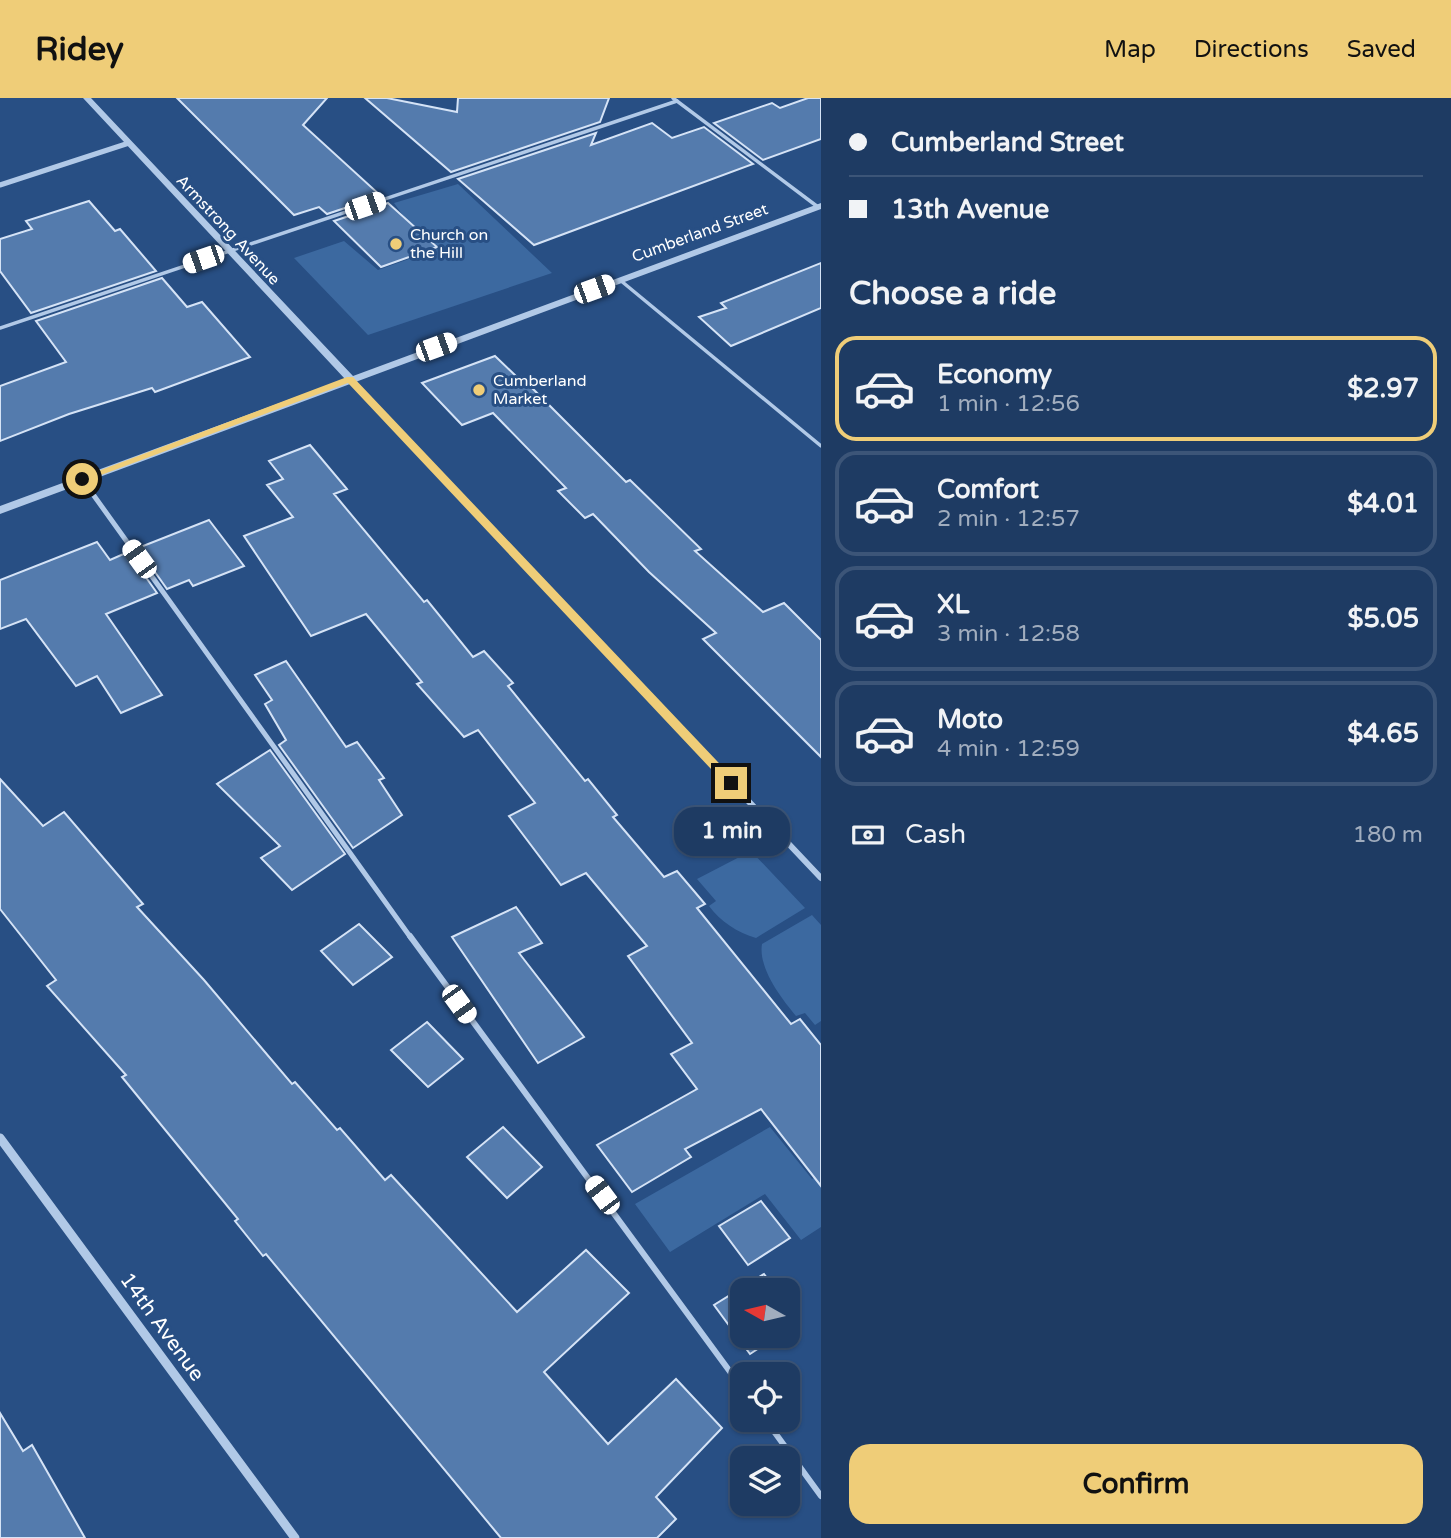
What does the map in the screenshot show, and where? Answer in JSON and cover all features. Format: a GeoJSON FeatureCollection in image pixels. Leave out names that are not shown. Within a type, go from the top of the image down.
{"type":"FeatureCollection","features":[{"type":"Feature","properties":{"kind":"street","name":"Armstrong Avenue"},"geometry":{"type":"LineString","coordinates":[[87,98],[350,379]]}},
{"type":"Feature","properties":{"kind":"street"},"geometry":{"type":"LineString","coordinates":[[0,185],[129,144]]}},
{"type":"Feature","properties":{"kind":"street","name":"Cumberland Street"},"geometry":{"type":"LineString","coordinates":[[0,510],[819,206]]}},
{"type":"Feature","properties":{"kind":"street"},"geometry":{"type":"LineString","coordinates":[[350,379],[821,878]]}},
{"type":"Feature","properties":{"kind":"street","name":"14th Avenue"},"geometry":{"type":"LineString","coordinates":[[0,1138],[295,1538]]}},
{"type":"Feature","properties":{"kind":"lane"},"geometry":{"type":"LineString","coordinates":[[0,328],[675,100],[819,206]]}},
{"type":"Feature","properties":{"kind":"lane"},"geometry":{"type":"LineString","coordinates":[[620,280],[821,446]]}},
{"type":"Feature","properties":{"kind":"lane"},"geometry":{"type":"LineString","coordinates":[[82,479],[326,822],[730,1372]]}},
{"type":"Feature","properties":{"kind":"lane"},"geometry":{"type":"LineString","coordinates":[[774,1432],[821,1496]]}},
{"type":"Feature","properties":{"kind":"shaded area"},"geometry":{"type":"Polygon","coordinates":[[[458,184],[552,273],[368,335],[294,258],[344,241],[378,270],[440,248],[404,217],[394,203],[458,184]]]}},
{"type":"Feature","properties":{"kind":"shaded area"},"geometry":{"type":"Polygon","coordinates":[[[751,851],[805,908],[756,938],[736,930],[718,917],[709,906],[716,901],[697,879],[751,851]]]}},
{"type":"Feature","properties":{"kind":"shaded area"},"geometry":{"type":"Polygon","coordinates":[[[812,915],[821,925],[821,1021],[815,1025],[805,1013],[796,1016],[784,1001],[767,973],[762,953],[762,944],[812,915]]]}},
{"type":"Feature","properties":{"kind":"shaded area"},"geometry":{"type":"Polygon","coordinates":[[[770,1127],[812,1179],[821,1174],[821,1227],[801,1240],[765,1194],[670,1252],[635,1204],[770,1127]]]}},
{"type":"Feature","properties":{"kind":"building"},"geometry":{"type":"Polygon","coordinates":[[[177,98],[327,98],[303,125],[381,196],[327,214],[319,207],[294,215],[177,98]]]}},
{"type":"Feature","properties":{"kind":"building"},"geometry":{"type":"Polygon","coordinates":[[[365,98],[387,98],[457,112],[458,98],[609,98],[600,122],[451,172],[365,98]]]}},
{"type":"Feature","properties":{"kind":"building"},"geometry":{"type":"Polygon","coordinates":[[[808,98],[821,98],[821,139],[763,160],[714,123],[772,103],[780,108],[808,98]]]}},
{"type":"Feature","properties":{"kind":"building"},"geometry":{"type":"Polygon","coordinates":[[[652,123],[672,138],[704,127],[753,164],[534,245],[458,179],[596,133],[591,145],[652,123]]]}},
{"type":"Feature","properties":{"kind":"building"},"geometry":{"type":"Polygon","coordinates":[[[89,201],[115,231],[120,229],[156,271],[31,313],[0,271],[0,239],[32,229],[26,221],[89,201]]]}},
{"type":"Feature","properties":{"kind":"building"},"geometry":{"type":"Polygon","coordinates":[[[388,203],[437,247],[381,267],[334,221],[388,203]]]}},
{"type":"Feature","properties":{"kind":"building"},"geometry":{"type":"Polygon","coordinates":[[[821,263],[821,308],[731,346],[699,317],[726,308],[721,303],[821,263]]]}},
{"type":"Feature","properties":{"kind":"building"},"geometry":{"type":"Polygon","coordinates":[[[162,278],[187,307],[202,302],[250,357],[155,392],[152,388],[69,414],[0,441],[0,386],[66,362],[36,321],[162,278]]]}},
{"type":"Feature","properties":{"kind":"building"},"geometry":{"type":"Polygon","coordinates":[[[495,356],[518,378],[521,377],[626,482],[630,480],[701,549],[695,551],[763,612],[784,603],[821,640],[821,757],[703,639],[716,633],[649,572],[593,514],[585,518],[558,491],[566,488],[493,413],[462,425],[422,383],[495,356]]]}},
{"type":"Feature","properties":{"kind":"building"},"geometry":{"type":"Polygon","coordinates":[[[310,445],[347,489],[334,494],[424,602],[427,600],[473,657],[484,651],[513,683],[508,686],[585,781],[588,779],[617,815],[613,817],[664,877],[677,871],[705,904],[697,908],[791,1024],[800,1019],[821,1045],[821,1186],[761,1109],[685,1149],[691,1157],[632,1192],[597,1145],[697,1089],[671,1054],[692,1043],[628,956],[647,946],[586,873],[561,885],[509,816],[535,803],[478,730],[464,737],[417,684],[422,682],[366,614],[311,636],[244,536],[293,517],[267,485],[283,479],[269,461],[310,445]]]}},
{"type":"Feature","properties":{"kind":"building"},"geometry":{"type":"Polygon","coordinates":[[[209,520],[244,566],[193,586],[189,580],[167,589],[138,548],[209,520]]]}},
{"type":"Feature","properties":{"kind":"building"},"geometry":{"type":"Polygon","coordinates":[[[97,542],[110,560],[128,552],[157,593],[106,614],[162,695],[121,713],[97,676],[76,686],[26,619],[0,629],[0,580],[97,542]]]}},
{"type":"Feature","properties":{"kind":"building"},"geometry":{"type":"Polygon","coordinates":[[[286,661],[346,747],[357,742],[384,778],[379,780],[402,815],[353,848],[279,745],[286,740],[265,704],[272,700],[255,675],[286,661]]]}},
{"type":"Feature","properties":{"kind":"building"},"geometry":{"type":"Polygon","coordinates":[[[270,750],[345,854],[292,890],[261,858],[280,846],[217,784],[270,750]]]}},
{"type":"Feature","properties":{"kind":"building"},"geometry":{"type":"Polygon","coordinates":[[[0,779],[43,826],[64,812],[143,904],[137,907],[204,980],[292,1084],[295,1082],[337,1130],[340,1128],[385,1180],[391,1175],[517,1312],[586,1250],[629,1293],[544,1372],[608,1444],[676,1379],[722,1428],[656,1497],[676,1519],[657,1538],[501,1538],[266,1254],[263,1256],[235,1221],[238,1219],[122,1077],[126,1075],[47,986],[56,980],[0,909],[0,779]]]}},
{"type":"Feature","properties":{"kind":"building"},"geometry":{"type":"Polygon","coordinates":[[[516,907],[542,943],[519,953],[584,1037],[538,1063],[452,937],[516,907]]]}},
{"type":"Feature","properties":{"kind":"building"},"geometry":{"type":"Polygon","coordinates":[[[359,924],[392,957],[353,985],[321,951],[359,924]]]}},
{"type":"Feature","properties":{"kind":"building"},"geometry":{"type":"Polygon","coordinates":[[[427,1022],[463,1059],[428,1087],[391,1050],[427,1022]]]}},
{"type":"Feature","properties":{"kind":"building"},"geometry":{"type":"Polygon","coordinates":[[[503,1127],[542,1167],[507,1198],[467,1157],[503,1127]]]}},
{"type":"Feature","properties":{"kind":"building"},"geometry":{"type":"Polygon","coordinates":[[[761,1201],[790,1238],[748,1265],[719,1226],[761,1201]]]}},
{"type":"Feature","properties":{"kind":"building"},"geometry":{"type":"Polygon","coordinates":[[[730,1295],[730,1327],[714,1305],[730,1295]]]}},
{"type":"Feature","properties":{"kind":"building"},"geometry":{"type":"Polygon","coordinates":[[[746,1348],[759,1348],[750,1354],[746,1348]]]}},
{"type":"Feature","properties":{"kind":"building"},"geometry":{"type":"Polygon","coordinates":[[[0,1413],[23,1451],[32,1445],[85,1538],[0,1538],[0,1413]]]}},
{"type":"Feature","properties":{"kind":"place","name":"Church on the Hill"},"geometry":{"type":"Point","coordinates":[396,244]}},
{"type":"Feature","properties":{"kind":"place","name":"Cumberland Market"},"geometry":{"type":"Point","coordinates":[479,390]}},
{"type":"Feature","properties":{"kind":"route"},"geometry":{"type":"LineString","coordinates":[[82,479],[350,379],[731,783]]}}]}
